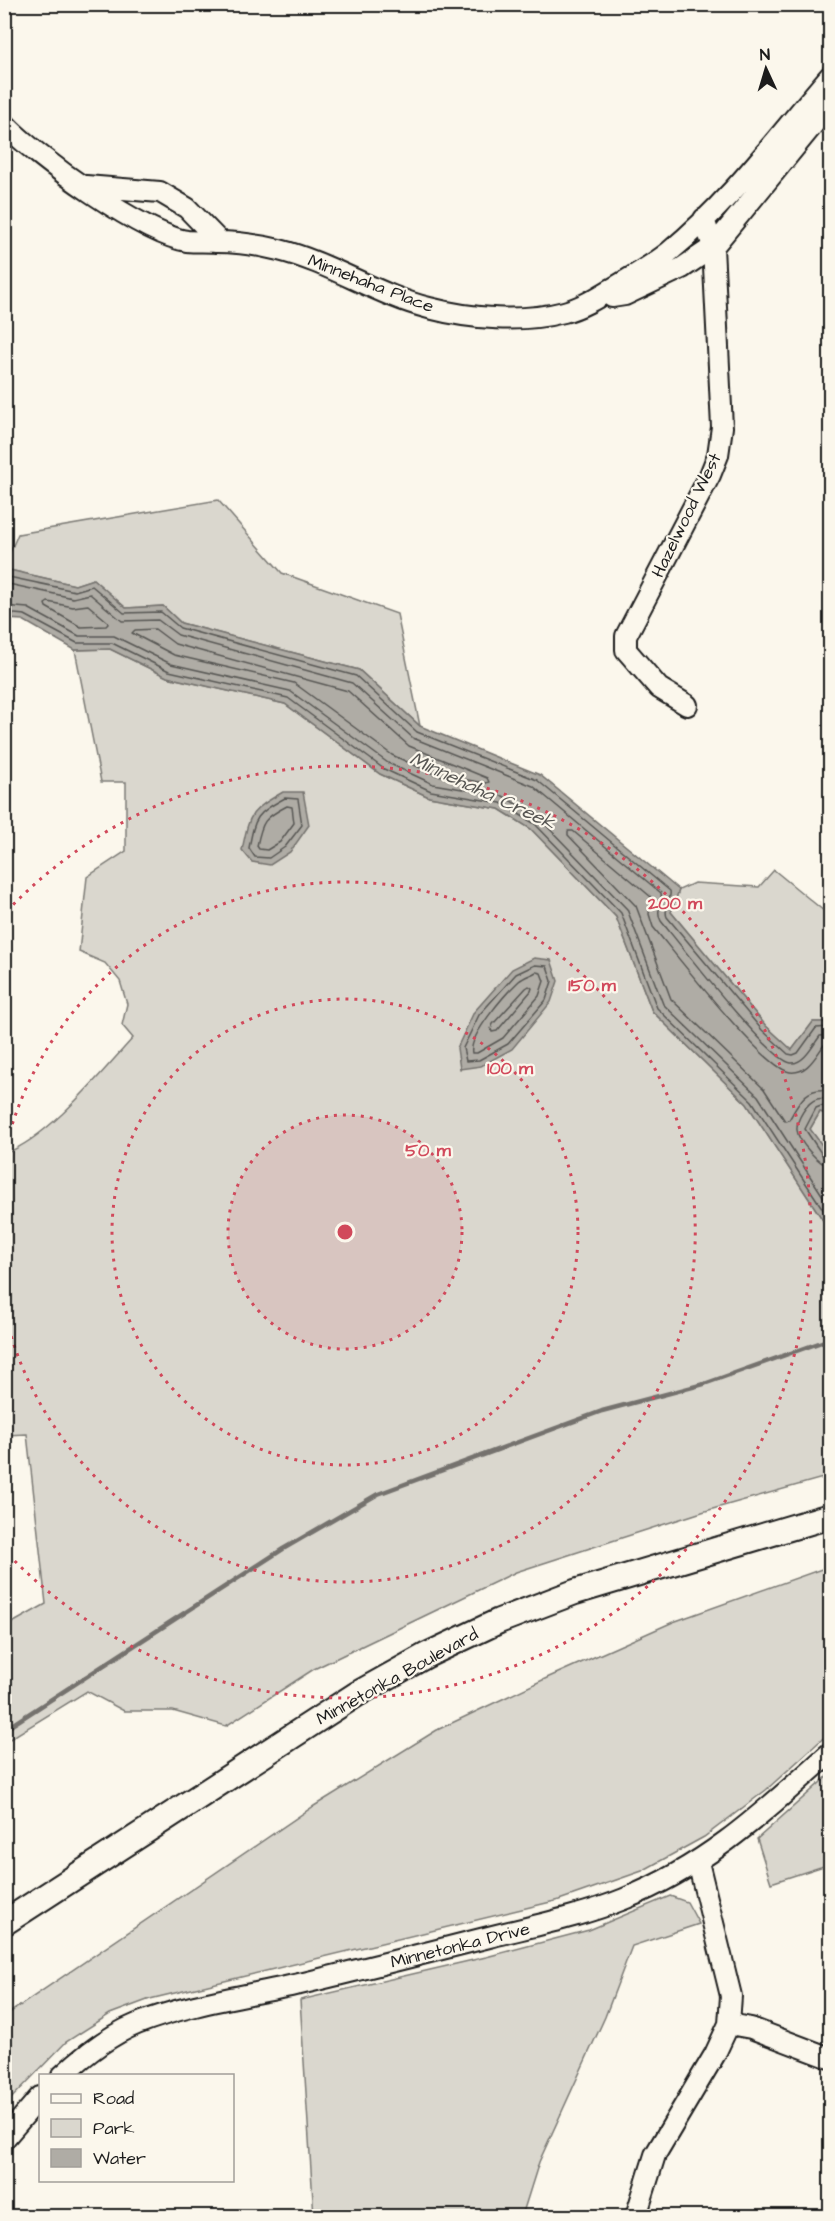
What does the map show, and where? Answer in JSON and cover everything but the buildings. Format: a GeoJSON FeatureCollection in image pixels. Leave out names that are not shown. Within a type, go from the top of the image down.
{"type":"FeatureCollection","features":[{"type":"Feature","properties":{"kind":"main road","name":"Minnetonka Boulevard"},"geometry":{"type":"LineString","coordinates":[[4,1923],[357,1694],[427,1655],[499,1621],[575,1592],[831,1516]]}},
{"type":"Feature","properties":{"kind":"street","name":"Minnehaha Place"},"geometry":{"type":"LineString","coordinates":[[4,123],[48,161],[127,215],[162,234],[187,241],[260,246],[298,256],[398,298],[429,308],[458,314],[529,318],[565,312],[592,300],[669,252],[750,172],[831,76]]}},
{"type":"Feature","properties":{"kind":"street","name":"Minnehaha Place"},"geometry":{"type":"LineString","coordinates":[[592,300],[625,295],[682,268],[713,247],[831,104]]}},
{"type":"Feature","properties":{"kind":"street","name":"Minnehaha Place"},"geometry":{"type":"LineString","coordinates":[[84,185],[160,192],[187,208],[220,242]]}},
{"type":"Feature","properties":{"kind":"street","name":"Hazelwood West"},"geometry":{"type":"LineString","coordinates":[[687,705],[658,688],[626,650],[626,636],[710,475],[718,455],[722,427],[713,247],[704,219]]}},
{"type":"Feature","properties":{"kind":"street","name":"Minnetonka Drive"},"geometry":{"type":"LineString","coordinates":[[64,2074],[109,2040],[135,2025],[167,2014],[364,1969],[567,1918],[624,1899],[698,1862],[760,1817],[831,1753]]}},
{"type":"Feature","properties":{"kind":"street"},"geometry":{"type":"LineString","coordinates":[[636,2217],[655,2155],[716,2054],[729,2024],[732,1996],[698,1862]]}},
{"type":"Feature","properties":{"kind":"street"},"geometry":{"type":"LineString","coordinates":[[729,2024],[751,2028],[831,2058]]}},
{"type":"Feature","properties":{"kind":"street"},"geometry":{"type":"LineString","coordinates":[[4,2139],[39,2098]]}},
{"type":"Feature","properties":{"kind":"green space"},"geometry":{"type":"Polygon","coordinates":[[[218,500],[282,573],[397,614],[420,726],[359,670],[181,623],[163,606],[126,608],[93,579],[75,585],[5,569],[5,555],[8,557],[18,534],[218,500]]]}},
{"type":"Feature","properties":{"kind":"green space"},"geometry":{"type":"Polygon","coordinates":[[[110,649],[167,677],[285,704],[380,774],[429,797],[499,809],[531,829],[616,917],[652,1011],[747,1104],[830,1231],[830,1476],[702,1512],[516,1572],[314,1669],[226,1726],[173,1711],[124,1711],[87,1691],[5,1742],[5,1627],[46,1604],[27,1434],[5,1435],[4,1154],[39,1134],[56,1119],[90,1086],[133,1038],[122,1025],[127,1004],[120,981],[105,963],[79,952],[87,877],[126,851],[126,782],[101,782],[75,650],[110,649]]]}},
{"type":"Feature","properties":{"kind":"green space"},"geometry":{"type":"Polygon","coordinates":[[[774,870],[830,916],[830,1022],[813,1022],[792,1050],[766,1026],[671,912],[679,890],[694,883],[759,887],[774,870]]]}},
{"type":"Feature","properties":{"kind":"green space"},"geometry":{"type":"Polygon","coordinates":[[[820,1112],[830,1115],[830,1156],[810,1129],[820,1112]]]}},
{"type":"Feature","properties":{"kind":"green space"},"geometry":{"type":"Polygon","coordinates":[[[830,1566],[830,1732],[766,1790],[704,1837],[642,1871],[559,1900],[150,1999],[110,2014],[66,2042],[5,2105],[5,2016],[314,1806],[437,1730],[549,1677],[673,1622],[830,1566]]]}},
{"type":"Feature","properties":{"kind":"green space"},"geometry":{"type":"Polygon","coordinates":[[[830,1774],[830,1864],[771,1883],[757,1839],[830,1774]]]}},
{"type":"Feature","properties":{"kind":"green space"},"geometry":{"type":"Polygon","coordinates":[[[670,1896],[687,1902],[699,1924],[632,1946],[605,2017],[539,2162],[522,2216],[314,2216],[300,2000],[486,1957],[589,1930],[670,1896]]]}},
{"type":"Feature","properties":{"kind":"water","name":"Minnehaha Creek"},"geometry":{"type":"Polygon","coordinates":[[[5,569],[75,585],[93,579],[126,608],[163,606],[181,623],[359,670],[420,726],[540,775],[679,890],[671,912],[766,1026],[792,1050],[813,1022],[830,1022],[830,1115],[820,1112],[810,1129],[830,1156],[830,1231],[747,1104],[652,1011],[616,917],[531,829],[499,809],[429,797],[380,774],[285,704],[167,677],[110,649],[75,650],[23,620],[5,619],[5,569]]]}},
{"type":"Feature","properties":{"kind":"water"},"geometry":{"type":"Polygon","coordinates":[[[283,792],[303,792],[309,825],[290,852],[270,865],[252,862],[242,850],[250,820],[257,809],[283,792]]]}},
{"type":"Feature","properties":{"kind":"water"},"geometry":{"type":"Polygon","coordinates":[[[534,958],[551,960],[558,981],[551,1002],[512,1049],[481,1066],[460,1069],[457,1048],[474,1012],[512,969],[534,958]]]}},
{"type":"Feature","properties":{"kind":"waterway"},"geometry":{"type":"LineString","coordinates":[[4,1730],[283,1549],[378,1494],[602,1411],[704,1384],[830,1339]]}}]}
